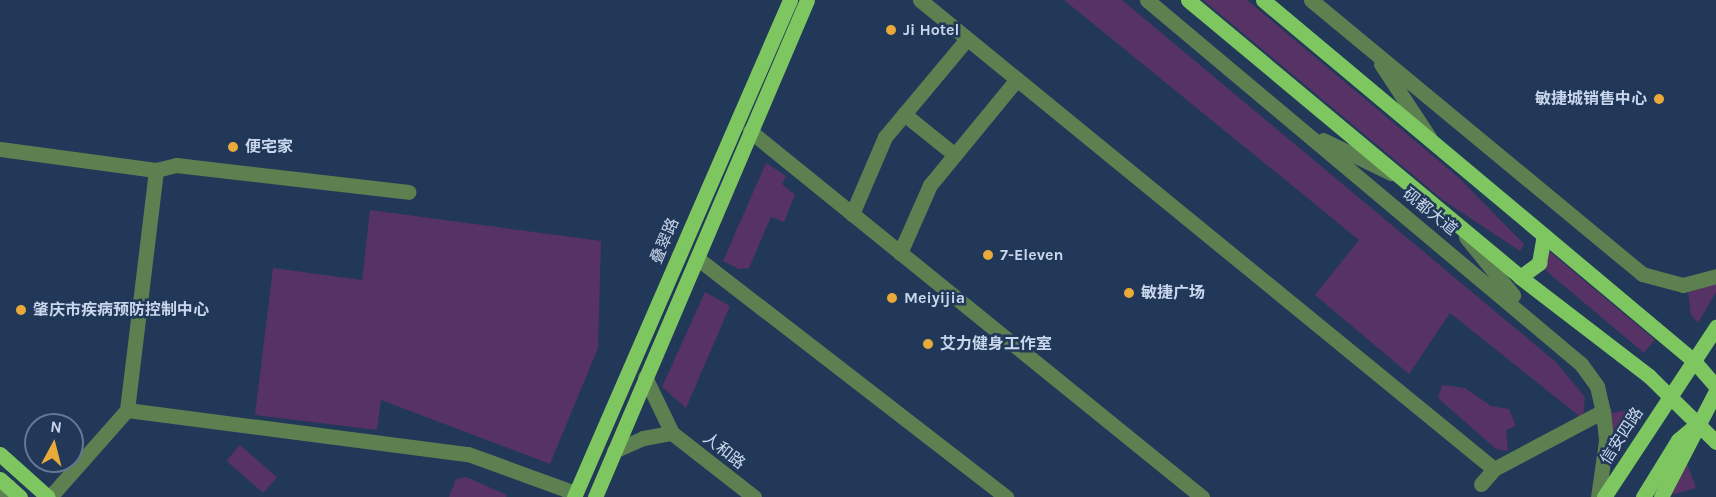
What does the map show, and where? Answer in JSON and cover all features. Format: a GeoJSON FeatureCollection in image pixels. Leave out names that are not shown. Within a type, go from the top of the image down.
{"type":"FeatureCollection","features":[{"type":"Feature","properties":{"kind":"main road","name":"叠翠路"},"geometry":{"type":"LineString","coordinates":[[574,495],[790,0]]}},
{"type":"Feature","properties":{"kind":"main road"},"geometry":{"type":"LineString","coordinates":[[595,497],[807,0]]}},
{"type":"Feature","properties":{"kind":"main road","name":"砚都大道"},"geometry":{"type":"LineString","coordinates":[[1188,0],[1520,277],[1671,394],[1716,442]]}},
{"type":"Feature","properties":{"kind":"main road"},"geometry":{"type":"LineString","coordinates":[[1263,0],[1693,360],[1716,386]]}},
{"type":"Feature","properties":{"kind":"main road"},"geometry":{"type":"LineString","coordinates":[[1520,277],[1539,263],[1544,235]]}},
{"type":"Feature","properties":{"kind":"main road","name":"信安四路"},"geometry":{"type":"LineString","coordinates":[[1604,497],[1716,327]]}},
{"type":"Feature","properties":{"kind":"main road"},"geometry":{"type":"LineString","coordinates":[[1661,497],[1716,391]]}},
{"type":"Feature","properties":{"kind":"main road"},"geometry":{"type":"LineString","coordinates":[[1643,497],[1677,440],[1697,424]]}},
{"type":"Feature","properties":{"kind":"main road"},"geometry":{"type":"LineString","coordinates":[[0,454],[49,497]]}},
{"type":"Feature","properties":{"kind":"main road"},"geometry":{"type":"LineString","coordinates":[[3,487],[20,497]]}},
{"type":"Feature","properties":{"kind":"street"},"geometry":{"type":"LineString","coordinates":[[920,0],[1494,469]]}},
{"type":"Feature","properties":{"kind":"street","name":"砚都大道"},"geometry":{"type":"LineString","coordinates":[[1147,0],[1534,321],[1581,364],[1597,386],[1603,411],[1606,441],[1598,497]]}},
{"type":"Feature","properties":{"kind":"street"},"geometry":{"type":"LineString","coordinates":[[1311,0],[1642,274],[1683,285],[1716,276]]}},
{"type":"Feature","properties":{"kind":"street"},"geometry":{"type":"LineString","coordinates":[[852,214],[885,137],[967,39]]}},
{"type":"Feature","properties":{"kind":"street"},"geometry":{"type":"LineString","coordinates":[[1373,51],[1432,142]]}},
{"type":"Feature","properties":{"kind":"street"},"geometry":{"type":"LineString","coordinates":[[900,253],[930,185],[1017,79]]}},
{"type":"Feature","properties":{"kind":"street"},"geometry":{"type":"LineString","coordinates":[[904,114],[955,155]]}},
{"type":"Feature","properties":{"kind":"street"},"geometry":{"type":"LineString","coordinates":[[1299,128],[1400,177]]}},
{"type":"Feature","properties":{"kind":"street"},"geometry":{"type":"LineString","coordinates":[[750,131],[1202,497]]}},
{"type":"Feature","properties":{"kind":"street"},"geometry":{"type":"LineString","coordinates":[[0,149],[156,170],[176,165],[408,192]]}},
{"type":"Feature","properties":{"kind":"street"},"geometry":{"type":"LineString","coordinates":[[49,497],[127,410],[156,170]]}},
{"type":"Feature","properties":{"kind":"street"},"geometry":{"type":"LineString","coordinates":[[1454,222],[1534,321]]}},
{"type":"Feature","properties":{"kind":"street"},"geometry":{"type":"LineString","coordinates":[[698,258],[1006,497]]}},
{"type":"Feature","properties":{"kind":"street"},"geometry":{"type":"LineString","coordinates":[[614,451],[643,438],[672,433],[645,377]]}},
{"type":"Feature","properties":{"kind":"street"},"geometry":{"type":"LineString","coordinates":[[127,410],[468,454],[574,495]]}},
{"type":"Feature","properties":{"kind":"street"},"geometry":{"type":"LineString","coordinates":[[1481,484],[1494,469],[1603,411]]}},
{"type":"Feature","properties":{"kind":"street","name":"人和路"},"geometry":{"type":"LineString","coordinates":[[672,433],[754,497]]}},
{"type":"Feature","properties":{"kind":"shaded area"},"geometry":{"type":"Polygon","coordinates":[[[1064,0],[1122,0],[1557,363],[1585,397],[1583,419],[1450,313],[1409,374],[1315,295],[1359,240],[1064,0]]]}},
{"type":"Feature","properties":{"kind":"shaded area"},"geometry":{"type":"Polygon","coordinates":[[[1203,0],[1247,0],[1458,177],[1524,244],[1520,251],[1443,200],[1203,0]]]}},
{"type":"Feature","properties":{"kind":"shaded area"},"geometry":{"type":"Polygon","coordinates":[[[766,163],[786,176],[782,184],[795,195],[784,222],[771,217],[749,268],[739,269],[723,261],[766,163]]]}},
{"type":"Feature","properties":{"kind":"shaded area"},"geometry":{"type":"Polygon","coordinates":[[[370,210],[601,241],[598,348],[550,464],[381,400],[377,430],[255,415],[273,268],[362,280],[370,210]]]}},
{"type":"Feature","properties":{"kind":"shaded area"},"geometry":{"type":"Polygon","coordinates":[[[1549,251],[1655,340],[1644,353],[1538,264],[1549,251]]]}},
{"type":"Feature","properties":{"kind":"shaded area"},"geometry":{"type":"Polygon","coordinates":[[[1716,283],[1716,292],[1698,323],[1691,315],[1688,292],[1716,283]]]}},
{"type":"Feature","properties":{"kind":"shaded area"},"geometry":{"type":"Polygon","coordinates":[[[705,292],[730,306],[686,408],[662,387],[705,292]]]}},
{"type":"Feature","properties":{"kind":"shaded area"},"geometry":{"type":"Polygon","coordinates":[[[1442,385],[1465,388],[1491,406],[1509,409],[1516,426],[1506,430],[1508,451],[1496,449],[1438,398],[1442,385]]]}},
{"type":"Feature","properties":{"kind":"shaded area"},"geometry":{"type":"Polygon","coordinates":[[[1630,410],[1641,413],[1614,457],[1610,413],[1630,410]]]}},
{"type":"Feature","properties":{"kind":"shaded area"},"geometry":{"type":"Polygon","coordinates":[[[240,445],[277,477],[263,493],[226,461],[240,445]]]}},
{"type":"Feature","properties":{"kind":"shaded area"},"geometry":{"type":"Polygon","coordinates":[[[1686,461],[1696,488],[1664,497],[1686,461]]]}},
{"type":"Feature","properties":{"kind":"shaded area"},"geometry":{"type":"Polygon","coordinates":[[[466,477],[507,495],[506,497],[449,497],[456,479],[466,477]]]}},
{"type":"Feature","properties":{"kind":"place","name":"Ji Hotel"},"geometry":{"type":"Point","coordinates":[891,30]}},
{"type":"Feature","properties":{"kind":"place","name":"敏捷城销售中心"},"geometry":{"type":"Point","coordinates":[1659,99]}},
{"type":"Feature","properties":{"kind":"place","name":"便宅家"},"geometry":{"type":"Point","coordinates":[233,147]}},
{"type":"Feature","properties":{"kind":"place","name":"7-Eleven"},"geometry":{"type":"Point","coordinates":[988,255]}},
{"type":"Feature","properties":{"kind":"place","name":"敏捷广场"},"geometry":{"type":"Point","coordinates":[1129,293]}},
{"type":"Feature","properties":{"kind":"place","name":"Meiyijia"},"geometry":{"type":"Point","coordinates":[892,298]}},
{"type":"Feature","properties":{"kind":"place","name":"肇庆市疾病预防控制中心"},"geometry":{"type":"Point","coordinates":[21,310]}},
{"type":"Feature","properties":{"kind":"place","name":"艾力健身工作室"},"geometry":{"type":"Point","coordinates":[928,344]}}]}
